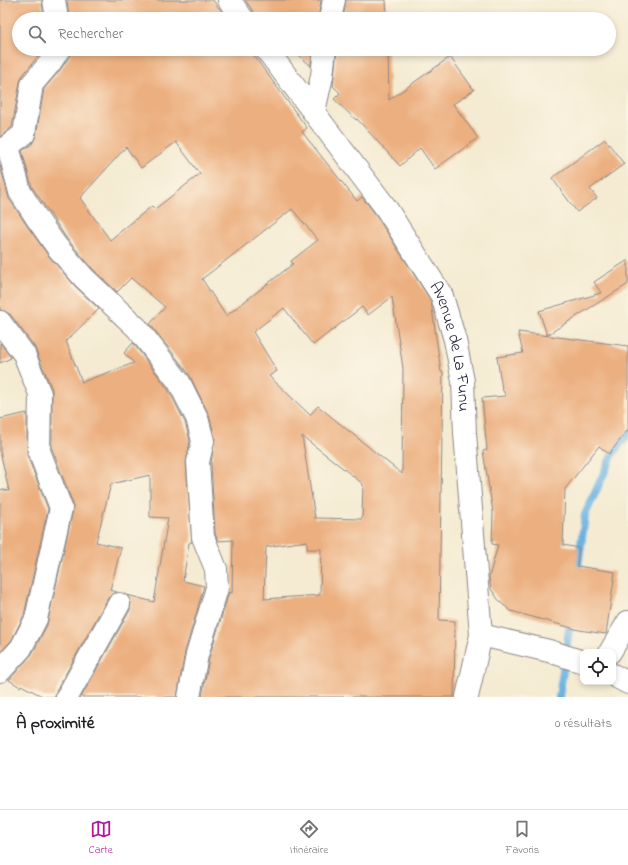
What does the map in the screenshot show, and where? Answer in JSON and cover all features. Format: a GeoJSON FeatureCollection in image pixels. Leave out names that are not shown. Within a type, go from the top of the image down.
{"type":"FeatureCollection","features":[{"type":"Feature","properties":{"kind":"street"},"geometry":{"type":"LineString","coordinates":[[54,0],[56,12]]}},
{"type":"Feature","properties":{"kind":"street"},"geometry":{"type":"LineString","coordinates":[[229,0],[238,12]]}},
{"type":"Feature","properties":{"kind":"street"},"geometry":{"type":"LineString","coordinates":[[331,12],[334,0]]}},
{"type":"Feature","properties":{"kind":"street"},"geometry":{"type":"LineString","coordinates":[[54,56],[32,84],[24,134],[8,146],[20,192],[57,247],[84,278],[138,328],[179,382],[197,418],[203,441],[198,462],[203,537],[216,569],[217,588],[197,655],[189,697]]}},
{"type":"Feature","properties":{"kind":"street","name":"Avenue de La Funu"},"geometry":{"type":"LineString","coordinates":[[271,56],[386,208],[442,296],[455,340],[462,381],[481,635],[467,697]]}},
{"type":"Feature","properties":{"kind":"street"},"geometry":{"type":"LineString","coordinates":[[314,111],[322,76],[324,56]]}},
{"type":"Feature","properties":{"kind":"street"},"geometry":{"type":"LineString","coordinates":[[0,322],[24,354],[40,394],[39,451],[61,508],[36,619],[21,648],[0,671]]}},
{"type":"Feature","properties":{"kind":"street"},"geometry":{"type":"LineString","coordinates":[[67,697],[119,604]]}},
{"type":"Feature","properties":{"kind":"street"},"geometry":{"type":"LineString","coordinates":[[612,649],[628,622]]}},
{"type":"Feature","properties":{"kind":"street"},"geometry":{"type":"LineString","coordinates":[[481,635],[549,651],[580,661]]}},
{"type":"Feature","properties":{"kind":"street"},"geometry":{"type":"LineString","coordinates":[[616,677],[628,683]]}},
{"type":"Feature","properties":{"kind":"building"},"geometry":{"type":"Polygon","coordinates":[[[0,0],[42,0],[43,12],[12,12],[12,56],[38,56],[22,76],[12,127],[0,137],[0,0]]]}},
{"type":"Feature","properties":{"kind":"building"},"geometry":{"type":"Polygon","coordinates":[[[67,0],[213,0],[222,12],[68,12],[67,0]]]}},
{"type":"Feature","properties":{"kind":"building"},"geometry":{"type":"Polygon","coordinates":[[[245,0],[321,0],[319,12],[254,12],[245,0]]]}},
{"type":"Feature","properties":{"kind":"building"},"geometry":{"type":"Polygon","coordinates":[[[346,0],[386,0],[387,12],[344,12],[346,0]]]}},
{"type":"Feature","properties":{"kind":"building"},"geometry":{"type":"Polygon","coordinates":[[[70,56],[254,56],[307,128],[302,132],[357,201],[362,197],[376,215],[431,301],[441,372],[443,372],[439,620],[455,621],[454,697],[202,697],[209,658],[229,592],[232,593],[233,540],[218,541],[215,534],[211,463],[215,438],[209,415],[189,374],[150,324],[165,307],[131,278],[117,292],[93,269],[67,239],[32,187],[22,151],[32,144],[36,136],[44,89],[70,56]],[[176,142],[141,168],[126,147],[80,198],[110,240],[152,206],[155,209],[200,174],[176,142]],[[292,209],[202,279],[226,316],[293,264],[291,261],[318,240],[292,209]],[[392,297],[368,315],[362,307],[313,345],[284,308],[253,332],[277,371],[269,376],[310,415],[318,406],[402,474],[403,368],[392,297]],[[302,436],[315,518],[362,519],[363,484],[302,436]],[[307,541],[266,547],[264,599],[320,595],[321,549],[307,549],[307,541]]]}},
{"type":"Feature","properties":{"kind":"building"},"geometry":{"type":"Polygon","coordinates":[[[300,56],[312,56],[311,66],[300,56]]]}},
{"type":"Feature","properties":{"kind":"building"},"geometry":{"type":"Polygon","coordinates":[[[336,56],[388,56],[389,100],[450,57],[474,90],[453,104],[478,138],[435,169],[420,148],[400,166],[357,119],[356,120],[334,99],[340,93],[333,86],[336,56]]]}},
{"type":"Feature","properties":{"kind":"building"},"geometry":{"type":"Polygon","coordinates":[[[605,139],[624,164],[590,189],[597,198],[577,212],[552,178],[605,139]]]}},
{"type":"Feature","properties":{"kind":"building"},"geometry":{"type":"Polygon","coordinates":[[[0,165],[9,199],[28,227],[48,255],[75,286],[99,309],[66,341],[82,382],[134,363],[124,353],[133,343],[168,389],[185,422],[190,441],[186,463],[192,542],[189,543],[183,581],[204,586],[185,652],[177,697],[81,697],[130,610],[131,603],[127,595],[154,602],[168,518],[150,517],[150,475],[111,484],[96,542],[121,548],[110,590],[117,592],[108,598],[56,691],[55,697],[44,697],[21,685],[20,687],[9,680],[32,654],[47,625],[73,510],[73,504],[52,449],[52,389],[34,346],[10,314],[0,310],[0,165]]]}},
{"type":"Feature","properties":{"kind":"building"},"geometry":{"type":"Polygon","coordinates":[[[628,260],[628,284],[547,335],[539,311],[601,293],[594,282],[628,260]]]}},
{"type":"Feature","properties":{"kind":"building"},"geometry":{"type":"Polygon","coordinates":[[[518,332],[628,346],[628,430],[609,454],[599,446],[565,489],[563,545],[579,548],[577,566],[615,572],[606,634],[579,630],[511,611],[500,602],[491,589],[489,577],[498,545],[492,544],[493,512],[483,451],[487,450],[482,398],[506,396],[502,389],[497,357],[523,353],[518,332]]]}},
{"type":"Feature","properties":{"kind":"building"},"geometry":{"type":"Polygon","coordinates":[[[0,343],[11,358],[0,363],[0,343]]]}},
{"type":"Feature","properties":{"kind":"building"},"geometry":{"type":"Polygon","coordinates":[[[27,413],[27,455],[48,509],[24,615],[11,641],[0,652],[0,489],[9,491],[0,451],[0,419],[27,413]]]}},
{"type":"Feature","properties":{"kind":"waterway"},"geometry":{"type":"LineString","coordinates":[[577,575],[585,515],[613,453],[628,434]]}},
{"type":"Feature","properties":{"kind":"waterway"},"geometry":{"type":"LineString","coordinates":[[559,697],[571,617]]}}]}
